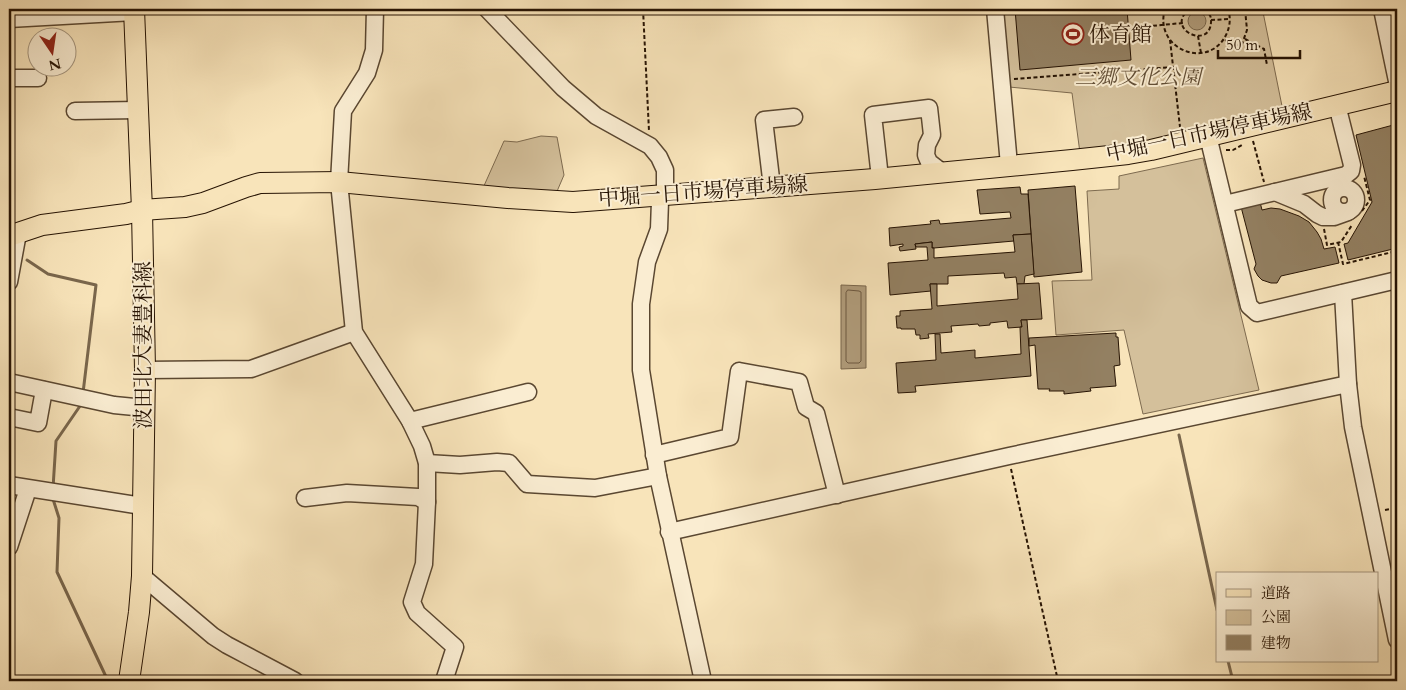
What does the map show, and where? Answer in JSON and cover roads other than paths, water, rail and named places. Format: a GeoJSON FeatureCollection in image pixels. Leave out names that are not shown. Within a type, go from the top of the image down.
{"type":"FeatureCollection","features":[{"type":"Feature","properties":{"kind":"main road","name":"波田北大妻豊科線"},"geometry":{"type":"LineString","coordinates":[[129,681],[142,576],[145,408],[142,210],[134,10]]}},
{"type":"Feature","properties":{"kind":"main road","name":"中堀一日市場停車場線"},"geometry":{"type":"LineString","coordinates":[[13,235],[42,225],[203,203],[260,182],[339,182],[508,198],[573,202],[880,178],[1128,154],[1397,90]]}},
{"type":"Feature","properties":{"kind":"street"},"geometry":{"type":"LineString","coordinates":[[375,9],[374,50],[367,73],[343,111],[339,182],[354,332],[410,421],[422,446],[426,464],[427,502],[424,564],[412,602],[416,613],[455,647],[444,681]]}},
{"type":"Feature","properties":{"kind":"street"},"geometry":{"type":"LineString","coordinates":[[487,9],[563,88],[596,116],[650,146],[659,157],[664,170],[659,229],[647,262],[641,304],[641,370],[654,455],[669,532],[703,681]]}},
{"type":"Feature","properties":{"kind":"street"},"geometry":{"type":"LineString","coordinates":[[995,9],[1009,165]]}},
{"type":"Feature","properties":{"kind":"street"},"geometry":{"type":"LineString","coordinates":[[1382,9],[1397,81]]}},
{"type":"Feature","properties":{"kind":"street"},"geometry":{"type":"LineString","coordinates":[[9,19],[134,10]]}},
{"type":"Feature","properties":{"kind":"street"},"geometry":{"type":"LineString","coordinates":[[9,78],[28,78]]}},
{"type":"Feature","properties":{"kind":"street"},"geometry":{"type":"LineString","coordinates":[[1270,189],[1304,204],[1323,217],[1334,217],[1352,205],[1352,165],[1338,105]]}},
{"type":"Feature","properties":{"kind":"street"},"geometry":{"type":"LineString","coordinates":[[880,178],[872,115],[930,108],[932,135],[927,145],[926,155],[930,162],[942,172]]}},
{"type":"Feature","properties":{"kind":"street"},"geometry":{"type":"LineString","coordinates":[[75,111],[138,110]]}},
{"type":"Feature","properties":{"kind":"street"},"geometry":{"type":"LineString","coordinates":[[772,187],[764,120],[794,116]]}},
{"type":"Feature","properties":{"kind":"street"},"geometry":{"type":"LineString","coordinates":[[1208,136],[1249,306],[1256,313],[1397,280]]}},
{"type":"Feature","properties":{"kind":"street"},"geometry":{"type":"LineString","coordinates":[[1225,204],[1270,189],[1346,175],[1351,171],[1352,165]]}},
{"type":"Feature","properties":{"kind":"street"},"geometry":{"type":"LineString","coordinates":[[9,282],[13,235]]}},
{"type":"Feature","properties":{"kind":"street"},"geometry":{"type":"LineString","coordinates":[[1342,293],[1352,427],[1397,640]]}},
{"type":"Feature","properties":{"kind":"street"},"geometry":{"type":"LineString","coordinates":[[145,370],[252,369],[354,332]]}},
{"type":"Feature","properties":{"kind":"street"},"geometry":{"type":"LineString","coordinates":[[654,455],[730,437],[739,372],[799,382],[806,407],[816,413],[837,495]]}},
{"type":"Feature","properties":{"kind":"street"},"geometry":{"type":"LineString","coordinates":[[9,382],[114,405],[145,408]]}},
{"type":"Feature","properties":{"kind":"street"},"geometry":{"type":"LineString","coordinates":[[669,532],[1009,456],[1348,384]]}},
{"type":"Feature","properties":{"kind":"street"},"geometry":{"type":"LineString","coordinates":[[9,417],[38,423],[44,390]]}},
{"type":"Feature","properties":{"kind":"street"},"geometry":{"type":"LineString","coordinates":[[410,421],[528,392]]}},
{"type":"Feature","properties":{"kind":"street"},"geometry":{"type":"LineString","coordinates":[[426,464],[509,463],[527,484],[595,488],[658,476]]}},
{"type":"Feature","properties":{"kind":"street"},"geometry":{"type":"LineString","coordinates":[[9,485],[142,506]]}},
{"type":"Feature","properties":{"kind":"street"},"geometry":{"type":"LineString","coordinates":[[9,547],[28,489]]}},
{"type":"Feature","properties":{"kind":"street"},"geometry":{"type":"LineString","coordinates":[[305,498],[347,493],[418,498],[427,502]]}},
{"type":"Feature","properties":{"kind":"street"},"geometry":{"type":"LineString","coordinates":[[142,576],[226,645],[294,681]]}},
{"type":"Feature","properties":{"kind":"water"},"geometry":{"type":"Polygon","coordinates":[[[1197,12],[1204,14],[1206,21],[1204,28],[1197,30],[1190,28],[1188,21],[1190,14],[1197,12]]]}},
{"type":"Feature","properties":{"kind":"water"},"geometry":{"type":"Polygon","coordinates":[[[841,285],[866,286],[866,368],[841,369],[841,285]]]}},
{"type":"Feature","properties":{"kind":"waterway"},"geometry":{"type":"LineString","coordinates":[[27,260],[48,274],[96,285],[83,393]]}},
{"type":"Feature","properties":{"kind":"waterway"},"geometry":{"type":"LineString","coordinates":[[53,488],[56,441],[80,406]]}},
{"type":"Feature","properties":{"kind":"waterway"},"geometry":{"type":"LineString","coordinates":[[1179,435],[1216,605]]}},
{"type":"Feature","properties":{"kind":"waterway"},"geometry":{"type":"LineString","coordinates":[[53,499],[59,518],[57,572],[108,681]]}},
{"type":"Feature","properties":{"kind":"waterway"},"geometry":{"type":"LineString","coordinates":[[1228,662],[1233,681]]}},
{"type":"Feature","properties":{"kind":"place","name":"体育館"},"geometry":{"type":"Point","coordinates":[1073,34]}},
{"type":"Feature","properties":{"kind":"park label","name":"三郷文化公園"},"geometry":{"type":"Point","coordinates":[1138,77]}}]}
